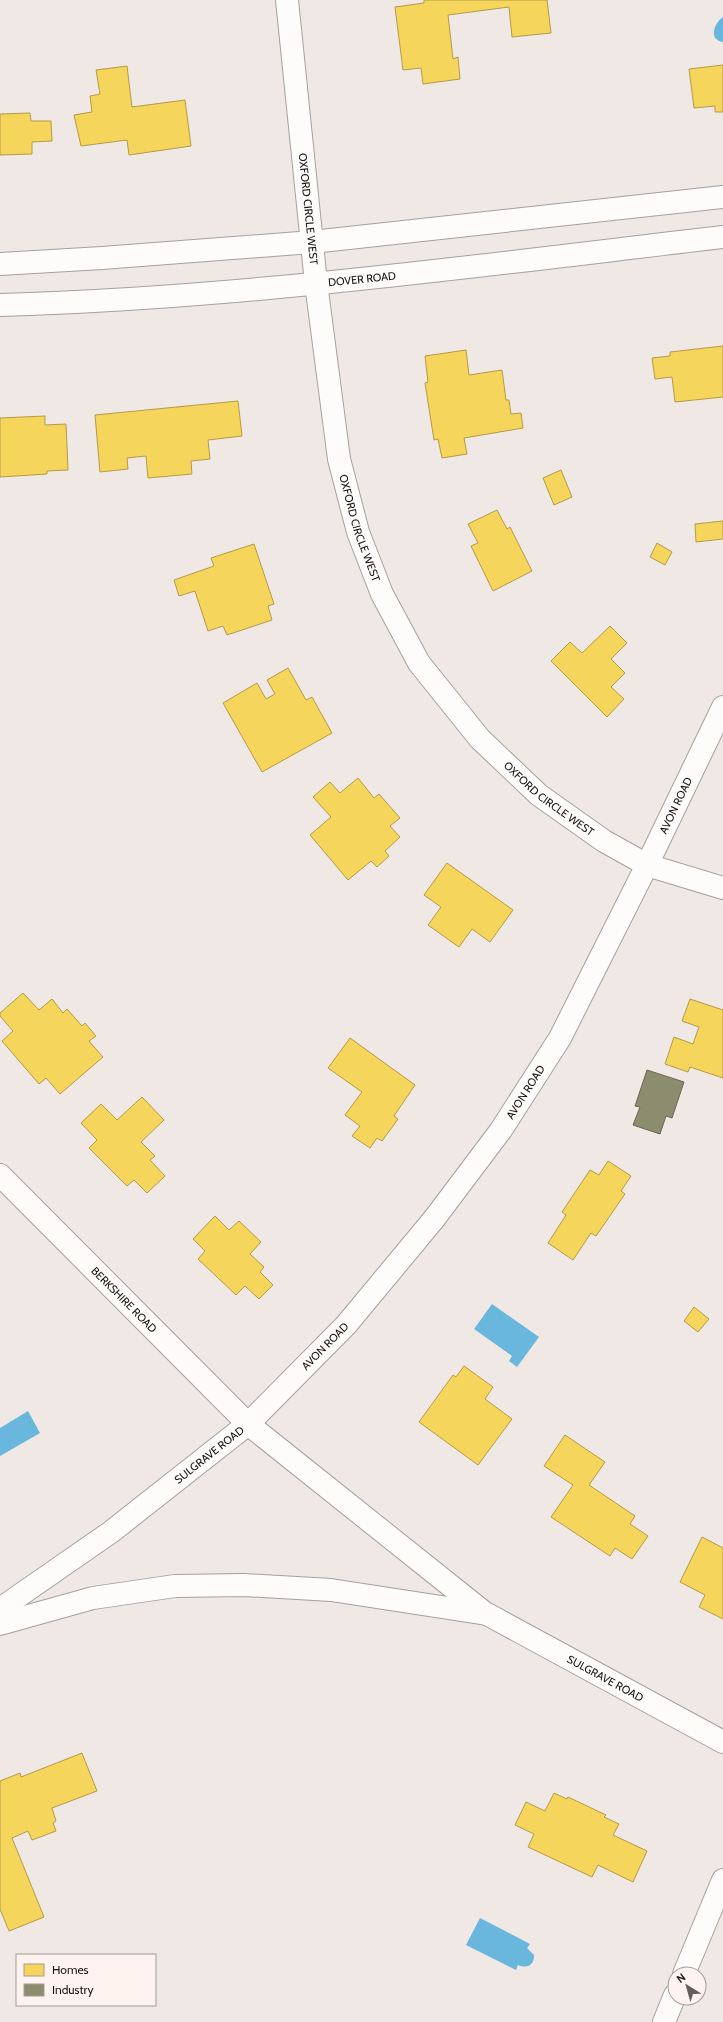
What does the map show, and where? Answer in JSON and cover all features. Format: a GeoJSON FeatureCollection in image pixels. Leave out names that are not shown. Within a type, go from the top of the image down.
{"type":"FeatureCollection","features":[{"type":"Feature","properties":{"kind":"street","name":"OXFORD CIRCLE WEST"},"geometry":{"type":"LineString","coordinates":[[287,0],[316,283],[339,458],[358,532],[382,594],[419,663],[480,739],[539,795],[604,841],[647,865],[723,888]]}},
{"type":"Feature","properties":{"kind":"street"},"geometry":{"type":"LineString","coordinates":[[0,264],[312,242],[723,197]]}},
{"type":"Feature","properties":{"kind":"street","name":"DOVER ROAD"},"geometry":{"type":"LineString","coordinates":[[0,305],[89,303],[316,283],[723,237]]}},
{"type":"Feature","properties":{"kind":"street","name":"AVON ROAD"},"geometry":{"type":"LineString","coordinates":[[248,1424],[346,1325],[434,1219],[501,1130],[560,1038],[647,865],[723,707]]}},
{"type":"Feature","properties":{"kind":"street","name":"BERKSHIRE ROAD"},"geometry":{"type":"LineString","coordinates":[[0,1175],[248,1424]]}},
{"type":"Feature","properties":{"kind":"street","name":"SULGRAVE ROAD"},"geometry":{"type":"LineString","coordinates":[[0,1609],[111,1532],[248,1424],[487,1614],[723,1742]]}},
{"type":"Feature","properties":{"kind":"street","name":"SULGRAVE ROAD"},"geometry":{"type":"LineString","coordinates":[[0,1624],[93,1598],[174,1586],[244,1584],[331,1590],[487,1614]]}},
{"type":"Feature","properties":{"kind":"street"},"geometry":{"type":"LineString","coordinates":[[687,1966],[723,1880]]}},
{"type":"Feature","properties":{"kind":"street"},"geometry":{"type":"LineString","coordinates":[[664,2022],[671,2006]]}},
{"type":"Feature","properties":{"kind":"water"},"geometry":{"type":"Polygon","coordinates":[[[723,17],[723,42],[718,41],[715,38],[714,31],[717,23],[723,17]]]}},
{"type":"Feature","properties":{"kind":"water"},"geometry":{"type":"Polygon","coordinates":[[[492,1304],[539,1337],[517,1367],[509,1361],[512,1356],[474,1329],[492,1304]]]}},
{"type":"Feature","properties":{"kind":"water"},"geometry":{"type":"Polygon","coordinates":[[[28,1411],[40,1433],[0,1456],[0,1428],[28,1411]]]}},
{"type":"Feature","properties":{"kind":"water"},"geometry":{"type":"Polygon","coordinates":[[[480,1918],[530,1944],[527,1948],[534,1955],[532,1964],[525,1967],[518,1965],[516,1970],[466,1945],[480,1918]]]}},
{"type":"Feature","properties":{"kind":"building: Homes"},"geometry":{"type":"Polygon","coordinates":[[[424,0],[547,0],[551,33],[512,37],[509,7],[448,15],[453,59],[458,57],[460,79],[423,84],[421,68],[403,70],[395,7],[424,3],[424,0]]]}},
{"type":"Feature","properties":{"kind":"building: Homes"},"geometry":{"type":"Polygon","coordinates":[[[723,65],[723,112],[715,112],[715,106],[694,108],[689,69],[723,65]]]}},
{"type":"Feature","properties":{"kind":"building: Homes"},"geometry":{"type":"Polygon","coordinates":[[[127,66],[132,107],[185,100],[191,146],[129,155],[127,140],[81,146],[74,115],[92,112],[90,96],[100,94],[96,70],[127,66]]]}},
{"type":"Feature","properties":{"kind":"building: Homes"},"geometry":{"type":"Polygon","coordinates":[[[30,113],[31,121],[51,121],[52,141],[32,142],[32,154],[0,155],[0,114],[30,113]]]}},
{"type":"Feature","properties":{"kind":"building: Homes"},"geometry":{"type":"Polygon","coordinates":[[[723,346],[723,397],[675,402],[672,377],[655,379],[652,358],[670,356],[670,352],[723,346]]]}},
{"type":"Feature","properties":{"kind":"building: Homes"},"geometry":{"type":"Polygon","coordinates":[[[466,350],[469,375],[502,370],[506,400],[509,400],[511,414],[521,413],[523,428],[464,438],[467,454],[442,458],[438,439],[434,440],[425,383],[428,382],[425,356],[466,350]]]}},
{"type":"Feature","properties":{"kind":"building: Homes"},"geometry":{"type":"Polygon","coordinates":[[[238,401],[242,436],[208,440],[210,459],[191,461],[192,474],[148,478],[146,456],[127,458],[128,469],[100,472],[95,415],[238,401]]]}},
{"type":"Feature","properties":{"kind":"building: Homes"},"geometry":{"type":"Polygon","coordinates":[[[45,416],[45,425],[66,424],[68,470],[47,471],[47,474],[0,477],[0,418],[45,416]]]}},
{"type":"Feature","properties":{"kind":"building: Homes"},"geometry":{"type":"Polygon","coordinates":[[[561,470],[572,497],[554,505],[543,478],[561,470]]]}},
{"type":"Feature","properties":{"kind":"building: Homes"},"geometry":{"type":"Polygon","coordinates":[[[497,510],[507,529],[510,527],[532,571],[493,591],[471,546],[478,543],[468,524],[497,510]]]}},
{"type":"Feature","properties":{"kind":"building: Homes"},"geometry":{"type":"Polygon","coordinates":[[[723,521],[723,539],[696,542],[695,524],[723,521]]]}},
{"type":"Feature","properties":{"kind":"building: Homes"},"geometry":{"type":"Polygon","coordinates":[[[657,543],[672,552],[665,565],[650,557],[657,543]]]}},
{"type":"Feature","properties":{"kind":"building: Homes"},"geometry":{"type":"Polygon","coordinates":[[[254,544],[274,604],[268,606],[272,620],[227,635],[223,626],[208,631],[195,591],[179,596],[174,580],[214,566],[211,558],[254,544]]]}},
{"type":"Feature","properties":{"kind":"building: Homes"},"geometry":{"type":"Polygon","coordinates":[[[610,626],[627,643],[611,659],[625,673],[611,687],[624,699],[607,717],[551,661],[570,642],[582,653],[610,626]]]}},
{"type":"Feature","properties":{"kind":"building: Homes"},"geometry":{"type":"Polygon","coordinates":[[[288,668],[306,700],[312,697],[332,733],[262,772],[223,703],[257,683],[266,699],[275,694],[267,680],[288,668]]]}},
{"type":"Feature","properties":{"kind":"building: Homes"},"geometry":{"type":"Polygon","coordinates":[[[358,778],[374,798],[379,794],[400,818],[390,826],[400,837],[385,851],[389,856],[377,867],[371,861],[348,880],[310,835],[331,817],[313,797],[330,782],[340,793],[358,778]]]}},
{"type":"Feature","properties":{"kind":"building: Homes"},"geometry":{"type":"Polygon","coordinates":[[[447,863],[513,910],[490,942],[472,929],[459,947],[428,925],[441,907],[424,895],[447,863]]]}},
{"type":"Feature","properties":{"kind":"building: Homes"},"geometry":{"type":"Polygon","coordinates":[[[23,993],[39,1010],[52,999],[63,1013],[67,1009],[82,1026],[85,1023],[96,1036],[89,1041],[103,1057],[60,1094],[46,1078],[39,1084],[2,1041],[13,1031],[0,1016],[0,1013],[23,993]]]}},
{"type":"Feature","properties":{"kind":"building: Homes"},"geometry":{"type":"Polygon","coordinates":[[[690,999],[723,1010],[723,1078],[690,1067],[688,1072],[665,1064],[674,1037],[693,1044],[699,1027],[682,1021],[690,999]]]}},
{"type":"Feature","properties":{"kind":"building: Homes"},"geometry":{"type":"Polygon","coordinates":[[[350,1038],[415,1085],[394,1116],[398,1119],[382,1141],[377,1138],[370,1148],[352,1136],[360,1126],[345,1115],[362,1092],[328,1068],[350,1038]]]}},
{"type":"Feature","properties":{"kind":"building: Homes"},"geometry":{"type":"Polygon","coordinates":[[[142,1097],[164,1120],[141,1142],[155,1156],[150,1160],[165,1176],[147,1193],[134,1180],[127,1186],[89,1148],[97,1140],[81,1123],[101,1104],[117,1120],[142,1097]]]}},
{"type":"Feature","properties":{"kind":"building: Homes"},"geometry":{"type":"Polygon","coordinates":[[[608,1161],[631,1176],[621,1191],[625,1194],[596,1236],[591,1233],[573,1260],[548,1243],[566,1215],[562,1212],[590,1170],[599,1175],[608,1161]]]}},
{"type":"Feature","properties":{"kind":"building: Homes"},"geometry":{"type":"Polygon","coordinates":[[[215,1216],[229,1230],[239,1221],[261,1242],[250,1254],[264,1267],[260,1272],[273,1285],[259,1299],[245,1286],[236,1295],[198,1259],[205,1251],[193,1239],[215,1216]]]}},
{"type":"Feature","properties":{"kind":"building: Homes"},"geometry":{"type":"Polygon","coordinates":[[[694,1307],[709,1319],[698,1332],[684,1321],[694,1307]]]}},
{"type":"Feature","properties":{"kind":"building: Homes"},"geometry":{"type":"Polygon","coordinates":[[[464,1366],[493,1387],[485,1399],[512,1419],[478,1465],[419,1422],[453,1375],[456,1377],[464,1366]]]}},
{"type":"Feature","properties":{"kind":"building: Homes"},"geometry":{"type":"Polygon","coordinates":[[[565,1435],[605,1462],[589,1485],[635,1516],[630,1524],[648,1536],[632,1559],[615,1548],[610,1556],[551,1517],[573,1485],[544,1466],[565,1435]]]}},
{"type":"Feature","properties":{"kind":"building: Homes"},"geometry":{"type":"Polygon","coordinates":[[[702,1537],[723,1548],[723,1619],[699,1607],[705,1595],[680,1582],[702,1537]]]}},
{"type":"Feature","properties":{"kind":"building: Homes"},"geometry":{"type":"Polygon","coordinates":[[[82,1753],[97,1791],[52,1808],[56,1821],[53,1823],[56,1831],[32,1840],[28,1831],[12,1838],[44,1917],[9,1931],[0,1909],[0,1781],[20,1773],[21,1777],[82,1753]]]}},
{"type":"Feature","properties":{"kind":"building: Homes"},"geometry":{"type":"Polygon","coordinates":[[[554,1793],[567,1799],[568,1797],[606,1815],[604,1817],[619,1824],[613,1835],[647,1851],[633,1882],[598,1865],[592,1877],[528,1847],[534,1834],[515,1825],[526,1802],[545,1811],[554,1793]]]}},
{"type":"Feature","properties":{"kind":"building: Industry"},"geometry":{"type":"Polygon","coordinates":[[[647,1070],[684,1082],[672,1118],[666,1116],[660,1134],[633,1125],[640,1107],[635,1106],[647,1070]]]}}]}
